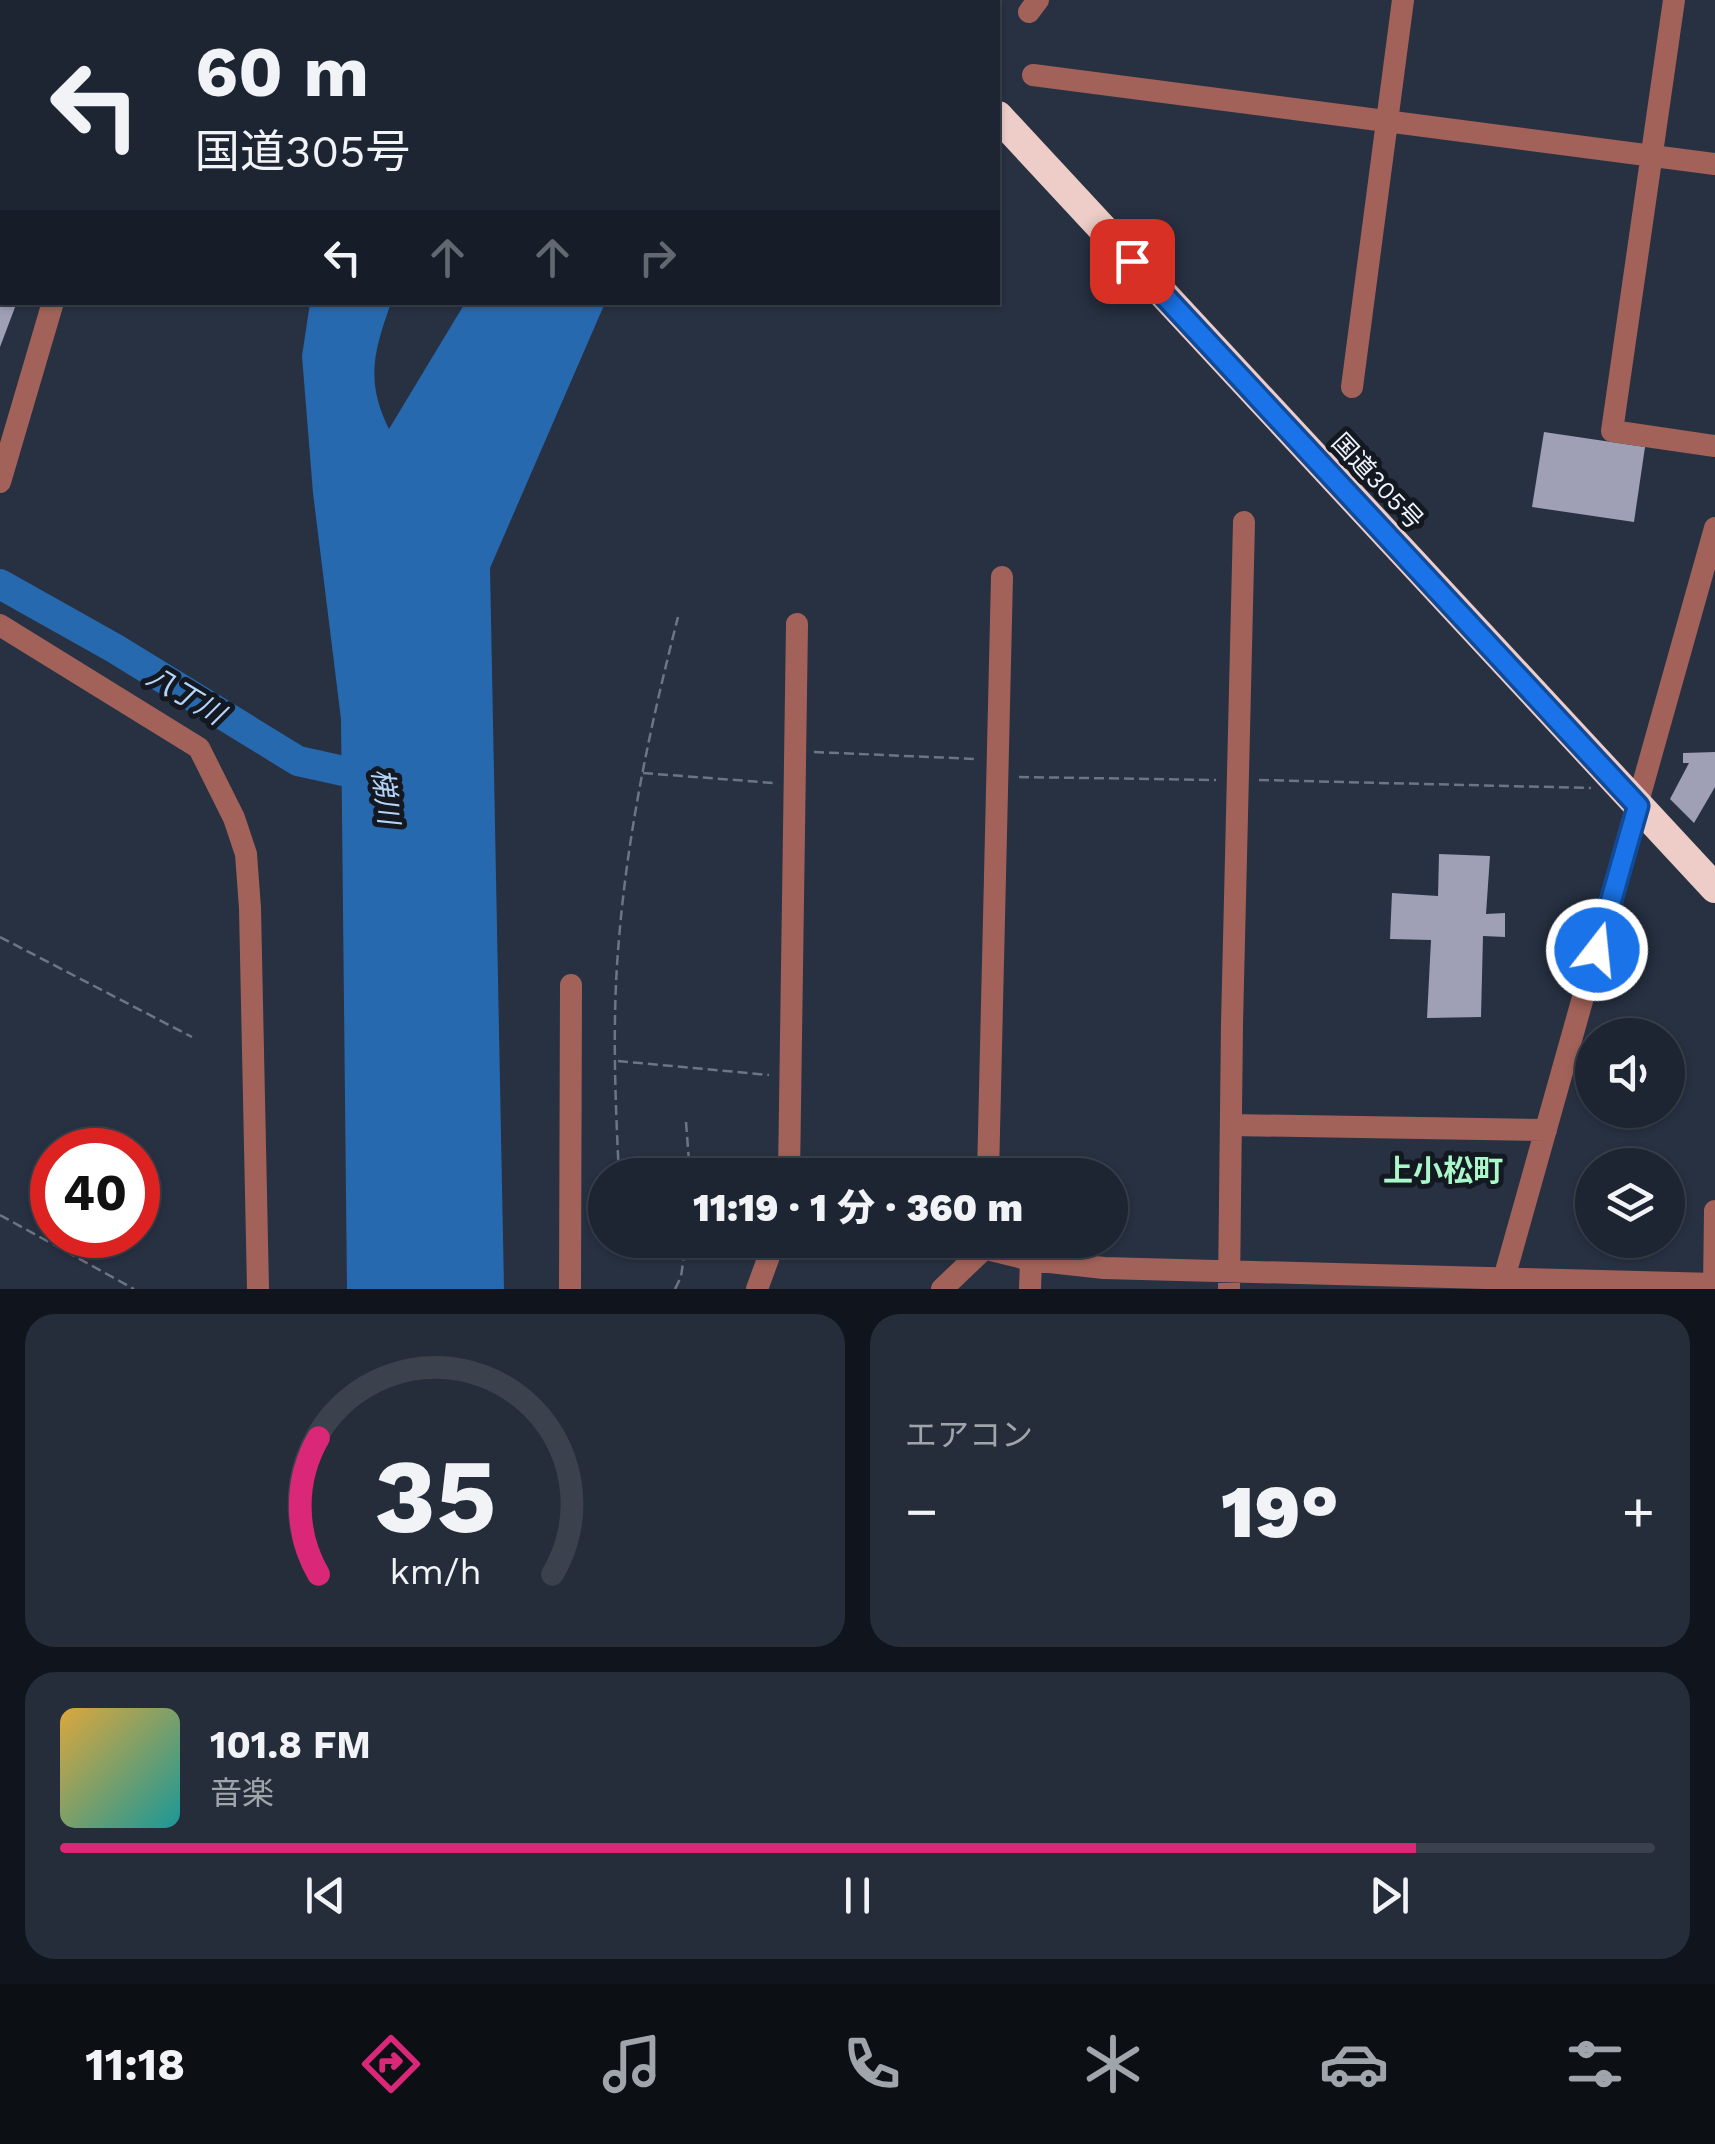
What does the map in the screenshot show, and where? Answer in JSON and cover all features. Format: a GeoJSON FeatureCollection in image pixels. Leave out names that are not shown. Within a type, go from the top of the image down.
{"type":"FeatureCollection","features":[{"type":"Feature","properties":{"kind":"highway","name":"国道305号"},"geometry":{"type":"LineString","coordinates":[[1000,118],[1715,888]]}},
{"type":"Feature","properties":{"kind":"street"},"geometry":{"type":"LineString","coordinates":[[1352,388],[1403,0]]}},
{"type":"Feature","properties":{"kind":"street"},"geometry":{"type":"LineString","coordinates":[[1674,0],[1612,430],[1715,446]]}},
{"type":"Feature","properties":{"kind":"street"},"geometry":{"type":"LineString","coordinates":[[1033,75],[1715,164]]}},
{"type":"Feature","properties":{"kind":"street"},"geometry":{"type":"LineString","coordinates":[[0,482],[52,305]]}},
{"type":"Feature","properties":{"kind":"street"},"geometry":{"type":"LineString","coordinates":[[1229,1280],[1244,522]]}},
{"type":"Feature","properties":{"kind":"street"},"geometry":{"type":"LineString","coordinates":[[1502,1284],[1546,1130],[1628,794],[1715,528]]}},
{"type":"Feature","properties":{"kind":"street"},"geometry":{"type":"LineString","coordinates":[[988,1158],[1002,577]]}},
{"type":"Feature","properties":{"kind":"street"},"geometry":{"type":"LineString","coordinates":[[790,1158],[798,624]]}},
{"type":"Feature","properties":{"kind":"street"},"geometry":{"type":"LineString","coordinates":[[0,625],[199,748],[234,818],[246,854],[250,908],[258,1289]]}},
{"type":"Feature","properties":{"kind":"street"},"geometry":{"type":"LineString","coordinates":[[570,1289],[571,985]]}},
{"type":"Feature","properties":{"kind":"street"},"geometry":{"type":"LineString","coordinates":[[1231,1125],[1546,1130]]}},
{"type":"Feature","properties":{"kind":"street"},"geometry":{"type":"LineString","coordinates":[[1025,1258],[1229,1280],[1714,1286],[1715,1211]]}},
{"type":"Feature","properties":{"kind":"street"},"geometry":{"type":"LineString","coordinates":[[757,1289],[768,1258]]}},
{"type":"Feature","properties":{"kind":"street"},"geometry":{"type":"LineString","coordinates":[[942,1289],[972,1258]]}},
{"type":"Feature","properties":{"kind":"street"},"geometry":{"type":"LineString","coordinates":[[1030,1289],[1031,1260]]}},
{"type":"Feature","properties":{"kind":"path"},"geometry":{"type":"LineString","coordinates":[[619,1158],[618,942],[641,773],[678,616]]}},
{"type":"Feature","properties":{"kind":"path"},"geometry":{"type":"LineString","coordinates":[[796,752],[998,768],[1239,780],[1599,788],[1628,794]]}},
{"type":"Feature","properties":{"kind":"path"},"geometry":{"type":"LineString","coordinates":[[641,773],[797,785]]}},
{"type":"Feature","properties":{"kind":"path"},"geometry":{"type":"LineString","coordinates":[[0,937],[192,1037]]}},
{"type":"Feature","properties":{"kind":"path"},"geometry":{"type":"LineString","coordinates":[[616,1061],[792,1078]]}},
{"type":"Feature","properties":{"kind":"path"},"geometry":{"type":"LineString","coordinates":[[686,1122],[689,1158]]}},
{"type":"Feature","properties":{"kind":"path"},"geometry":{"type":"LineString","coordinates":[[0,1215],[134,1289]]}},
{"type":"Feature","properties":{"kind":"path"},"geometry":{"type":"LineString","coordinates":[[674,1289],[683,1258]]}},
{"type":"Feature","properties":{"kind":"water","name":"梯川"},"geometry":{"type":"Polygon","coordinates":[[[310,305],[390,305],[375,366],[377,396],[389,429],[464,305],[604,305],[490,568],[504,1289],[347,1289],[341,719],[313,493],[302,356],[310,305]]]}},
{"type":"Feature","properties":{"kind":"building"},"geometry":{"type":"Polygon","coordinates":[[[0,305],[16,305],[0,347],[0,305]]]}},
{"type":"Feature","properties":{"kind":"building"},"geometry":{"type":"Polygon","coordinates":[[[1544,432],[1645,447],[1634,522],[1532,507],[1544,432]]]}},
{"type":"Feature","properties":{"kind":"building"},"geometry":{"type":"Polygon","coordinates":[[[1715,752],[1715,787],[1694,823],[1670,799],[1689,763],[1683,763],[1683,753],[1715,752]]]}},
{"type":"Feature","properties":{"kind":"building"},"geometry":{"type":"Polygon","coordinates":[[[1439,854],[1490,856],[1486,914],[1505,913],[1505,937],[1483,936],[1481,1017],[1427,1018],[1431,940],[1390,939],[1392,893],[1438,896],[1439,854]]]}},
{"type":"Feature","properties":{"kind":"waterway","name":"八丁川"},"geometry":{"type":"LineString","coordinates":[[0,584],[114,648],[298,761],[380,779]]}},
{"type":"Feature","properties":{"kind":"district","name":"上小松町"},"geometry":{"type":"Point","coordinates":[1443,1171]}},
{"type":"Feature","properties":{"kind":"route"},"geometry":{"type":"LineString","coordinates":[[1132,261],[1638,806],[1597,950]]}}]}
